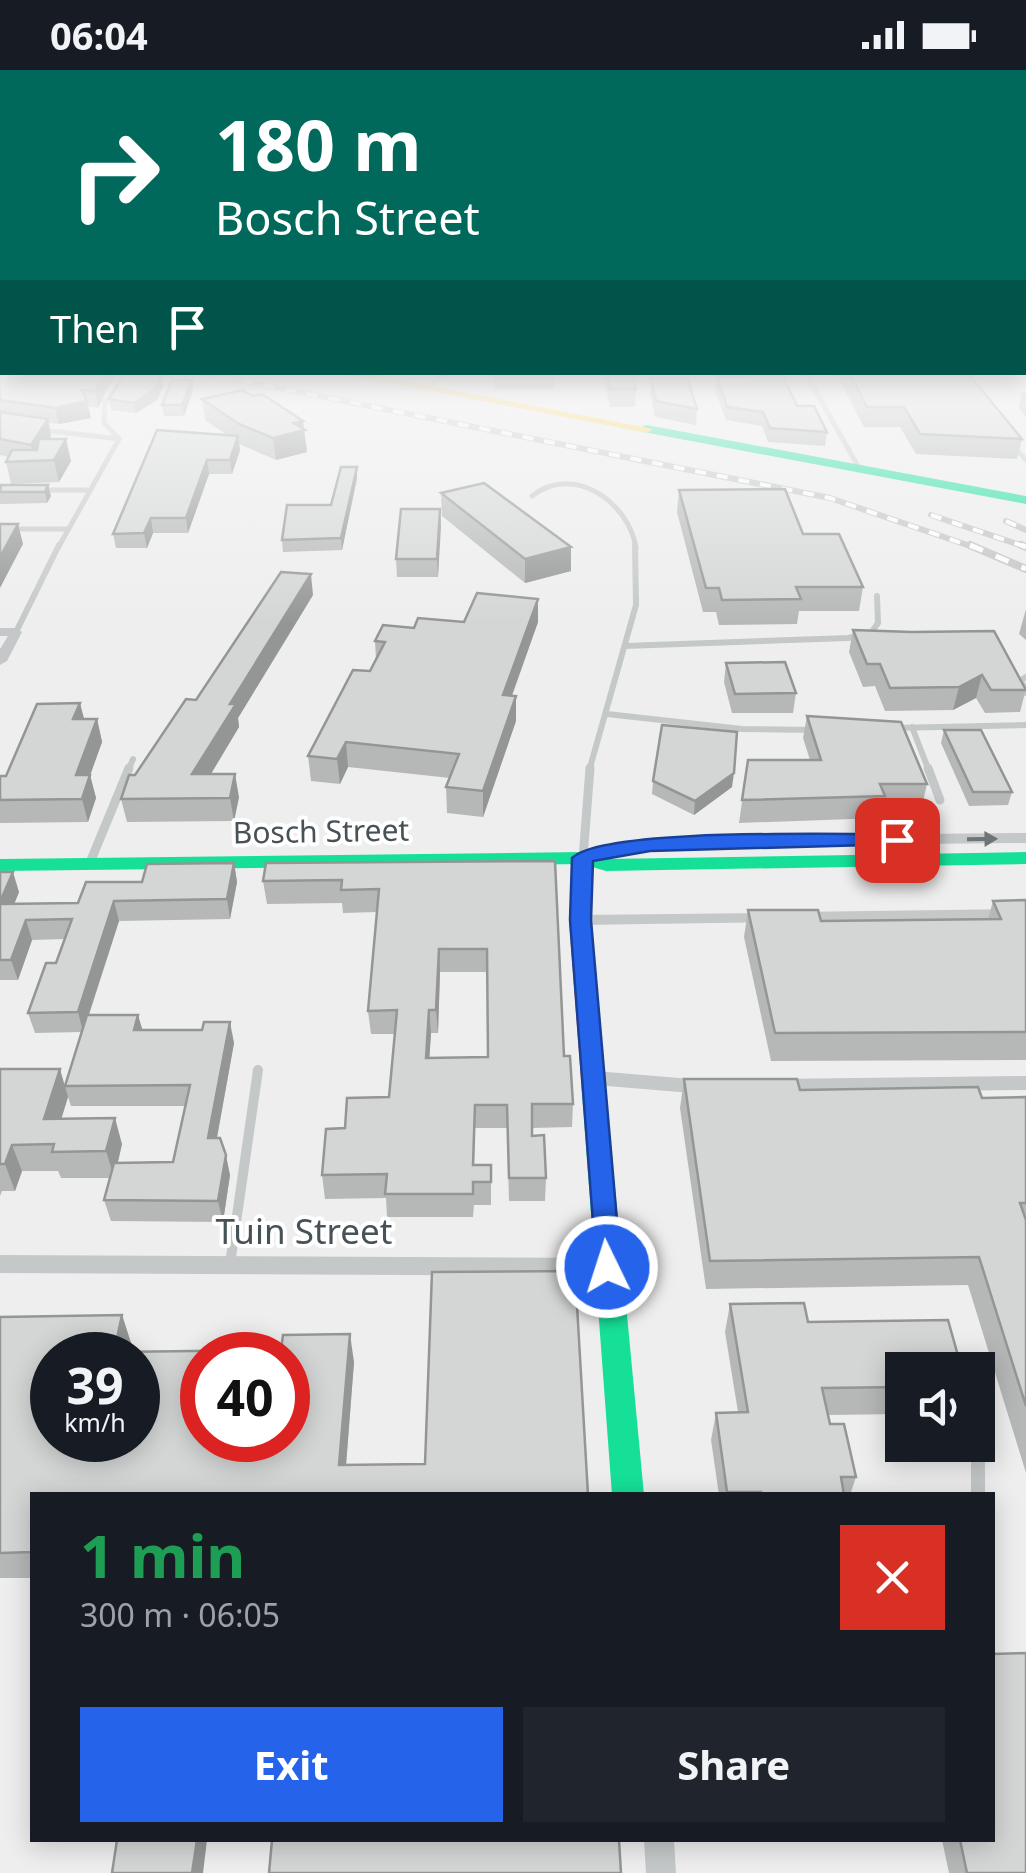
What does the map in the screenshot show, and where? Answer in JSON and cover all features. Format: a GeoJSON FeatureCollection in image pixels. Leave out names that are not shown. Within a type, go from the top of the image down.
{"type":"FeatureCollection","features":[{"type":"Feature","properties":{"kind":"street"},"geometry":{"type":"LineString","coordinates":[[781,455],[1026,500]]}},
{"type":"Feature","properties":{"kind":"street"},"geometry":{"type":"LineString","coordinates":[[0,632],[16,632],[0,661]]}},
{"type":"Feature","properties":{"kind":"street","name":"Bosch Street"},"geometry":{"type":"LineString","coordinates":[[583,858],[604,850],[705,842],[1026,838]]}},
{"type":"Feature","properties":{"kind":"street"},"geometry":{"type":"LineString","coordinates":[[583,858],[580,920],[628,1492]]}},
{"type":"Feature","properties":{"kind":"street","name":"Bosch Street"},"geometry":{"type":"LineString","coordinates":[[0,865],[583,858],[606,864],[1026,858]]}},
{"type":"Feature","properties":{"kind":"street"},"geometry":{"type":"LineString","coordinates":[[580,920],[1026,914]]}},
{"type":"Feature","properties":{"kind":"street"},"geometry":{"type":"LineString","coordinates":[[595,1078],[716,1087]]}},
{"type":"Feature","properties":{"kind":"street"},"geometry":{"type":"LineString","coordinates":[[756,1086],[1026,1083]]}},
{"type":"Feature","properties":{"kind":"street","name":"Tuin Street"},"geometry":{"type":"LineString","coordinates":[[0,1264],[607,1267]]}},
{"type":"Feature","properties":{"kind":"street"},"geometry":{"type":"LineString","coordinates":[[658,1842],[662,1873]]}},
{"type":"Feature","properties":{"kind":"lane"},"geometry":{"type":"LineString","coordinates":[[16,632],[87,490],[110,455]]}},
{"type":"Feature","properties":{"kind":"lane"},"geometry":{"type":"LineString","coordinates":[[852,455],[860,470]]}},
{"type":"Feature","properties":{"kind":"lane"},"geometry":{"type":"LineString","coordinates":[[532,496],[549,485],[584,487],[612,502],[637,542],[640,586],[587,784],[583,858]]}},
{"type":"Feature","properties":{"kind":"lane"},"geometry":{"type":"LineString","coordinates":[[38,490],[87,490]]}},
{"type":"Feature","properties":{"kind":"lane"},"geometry":{"type":"LineString","coordinates":[[0,529],[67,530]]}},
{"type":"Feature","properties":{"kind":"lane"},"geometry":{"type":"LineString","coordinates":[[624,646],[848,638],[872,633],[878,623],[877,596]]}},
{"type":"Feature","properties":{"kind":"lane"},"geometry":{"type":"LineString","coordinates":[[1026,677],[1020,680],[1026,693]]}},
{"type":"Feature","properties":{"kind":"lane"},"geometry":{"type":"LineString","coordinates":[[608,714],[742,729],[826,730]]}},
{"type":"Feature","properties":{"kind":"lane"},"geometry":{"type":"LineString","coordinates":[[883,728],[1026,725]]}},
{"type":"Feature","properties":{"kind":"lane"},"geometry":{"type":"LineString","coordinates":[[912,727],[940,800]]}},
{"type":"Feature","properties":{"kind":"lane"},"geometry":{"type":"LineString","coordinates":[[89,865],[133,759]]}},
{"type":"Feature","properties":{"kind":"lane"},"geometry":{"type":"LineString","coordinates":[[230,1264],[258,1070]]}},
{"type":"Feature","properties":{"kind":"lane"},"geometry":{"type":"LineString","coordinates":[[978,1462],[978,1492]]}},
{"type":"Feature","properties":{"kind":"building"},"geometry":{"type":"Polygon","coordinates":[[[9,455],[57,455],[54,460],[6,462],[9,455]]]}},
{"type":"Feature","properties":{"kind":"building"},"geometry":{"type":"Polygon","coordinates":[[[146,455],[232,455],[230,460],[207,460],[186,518],[151,518],[144,533],[113,534],[146,455]]]}},
{"type":"Feature","properties":{"kind":"building"},"geometry":{"type":"Polygon","coordinates":[[[341,467],[357,467],[341,538],[282,540],[287,505],[331,505],[341,467]]]}},
{"type":"Feature","properties":{"kind":"building"},"geometry":{"type":"Polygon","coordinates":[[[484,483],[571,547],[525,559],[441,493],[484,483]]]}},
{"type":"Feature","properties":{"kind":"building"},"geometry":{"type":"Polygon","coordinates":[[[1,485],[48,485],[45,492],[0,492],[1,485]]]}},
{"type":"Feature","properties":{"kind":"building"},"geometry":{"type":"Polygon","coordinates":[[[785,489],[803,534],[839,534],[863,587],[796,587],[801,599],[722,600],[719,588],[706,588],[679,490],[785,489]]]}},
{"type":"Feature","properties":{"kind":"building"},"geometry":{"type":"Polygon","coordinates":[[[401,509],[440,509],[437,559],[396,559],[401,509]]]}},
{"type":"Feature","properties":{"kind":"building"},"geometry":{"type":"Polygon","coordinates":[[[0,524],[18,524],[0,557],[0,524]]]}},
{"type":"Feature","properties":{"kind":"building"},"geometry":{"type":"Polygon","coordinates":[[[281,572],[311,574],[230,704],[236,704],[192,774],[235,774],[230,798],[121,799],[129,775],[135,775],[186,699],[196,700],[281,572]]]}},
{"type":"Feature","properties":{"kind":"building"},"geometry":{"type":"Polygon","coordinates":[[[477,593],[538,599],[503,695],[516,696],[483,791],[446,787],[459,754],[346,742],[337,759],[308,756],[353,670],[370,671],[385,642],[375,641],[383,625],[414,628],[418,618],[464,622],[477,593]]]}},
{"type":"Feature","properties":{"kind":"building"},"geometry":{"type":"Polygon","coordinates":[[[853,630],[994,631],[1026,690],[991,690],[982,675],[959,687],[890,688],[880,664],[867,664],[853,630]]]}},
{"type":"Feature","properties":{"kind":"building"},"geometry":{"type":"Polygon","coordinates":[[[785,662],[796,693],[735,694],[726,663],[785,662]]]}},
{"type":"Feature","properties":{"kind":"building"},"geometry":{"type":"Polygon","coordinates":[[[80,703],[73,719],[97,719],[76,775],[90,775],[82,799],[0,800],[0,776],[6,776],[37,704],[80,703]]]}},
{"type":"Feature","properties":{"kind":"building"},"geometry":{"type":"Polygon","coordinates":[[[807,716],[901,722],[927,784],[880,784],[885,796],[742,800],[748,760],[821,760],[807,716]]]}},
{"type":"Feature","properties":{"kind":"building"},"geometry":{"type":"Polygon","coordinates":[[[662,725],[737,732],[734,773],[695,801],[653,781],[662,725]]]}},
{"type":"Feature","properties":{"kind":"building"},"geometry":{"type":"Polygon","coordinates":[[[944,730],[981,730],[1012,792],[973,792],[944,730]]]}},
{"type":"Feature","properties":{"kind":"building"},"geometry":{"type":"Polygon","coordinates":[[[555,861],[564,1056],[570,1056],[573,1104],[532,1104],[532,1136],[544,1135],[546,1178],[509,1178],[507,1105],[475,1105],[473,1165],[491,1165],[491,1182],[473,1182],[473,1194],[385,1194],[387,1174],[322,1175],[326,1129],[345,1128],[347,1098],[389,1097],[397,1010],[368,1011],[379,889],[341,890],[342,880],[263,881],[266,863],[555,861]],[[439,949],[436,1010],[429,1010],[426,1058],[488,1057],[487,949],[439,949]]]}},
{"type":"Feature","properties":{"kind":"building"},"geometry":{"type":"Polygon","coordinates":[[[234,863],[227,899],[114,901],[78,1012],[28,1013],[46,963],[56,963],[72,919],[26,920],[11,960],[0,960],[0,904],[78,903],[86,882],[142,882],[147,864],[234,863]]]}},
{"type":"Feature","properties":{"kind":"building"},"geometry":{"type":"Polygon","coordinates":[[[0,872],[13,872],[0,902],[0,872]]]}},
{"type":"Feature","properties":{"kind":"building"},"geometry":{"type":"Polygon","coordinates":[[[1026,900],[1026,1032],[775,1033],[748,910],[818,910],[821,921],[1001,919],[993,901],[1026,900]]]}},
{"type":"Feature","properties":{"kind":"building"},"geometry":{"type":"Polygon","coordinates":[[[87,1015],[138,1015],[134,1030],[202,1030],[204,1022],[230,1022],[208,1138],[220,1138],[226,1155],[218,1201],[104,1200],[114,1163],[173,1162],[190,1085],[65,1086],[87,1015]]]}},
{"type":"Feature","properties":{"kind":"building"},"geometry":{"type":"Polygon","coordinates":[[[0,1069],[60,1069],[44,1119],[115,1118],[106,1151],[52,1152],[54,1144],[12,1145],[5,1164],[0,1164],[0,1069]]]}},
{"type":"Feature","properties":{"kind":"building"},"geometry":{"type":"Polygon","coordinates":[[[684,1079],[797,1079],[800,1090],[978,1087],[982,1098],[1026,1097],[1026,1203],[1020,1203],[1026,1220],[1026,1406],[979,1257],[710,1261],[684,1079]]]}},
{"type":"Feature","properties":{"kind":"building"},"geometry":{"type":"Polygon","coordinates":[[[575,1271],[588,1492],[30,1492],[30,1552],[0,1553],[0,1317],[122,1315],[118,1332],[30,1332],[30,1462],[160,1462],[160,1351],[180,1351],[180,1462],[310,1462],[310,1335],[350,1334],[339,1465],[425,1464],[432,1272],[575,1271]]]}},
{"type":"Feature","properties":{"kind":"building"},"geometry":{"type":"Polygon","coordinates":[[[804,1303],[808,1322],[948,1320],[957,1352],[885,1352],[885,1387],[822,1388],[830,1424],[844,1424],[856,1477],[841,1477],[844,1492],[727,1492],[716,1413],[748,1412],[730,1304],[804,1303]]]}},
{"type":"Feature","properties":{"kind":"building"},"geometry":{"type":"Polygon","coordinates":[[[1026,1653],[1026,1873],[967,1873],[960,1842],[995,1842],[995,1654],[1026,1653]]]}},
{"type":"Feature","properties":{"kind":"building"},"geometry":{"type":"Polygon","coordinates":[[[117,1842],[197,1842],[192,1873],[112,1873],[117,1842]]]}},
{"type":"Feature","properties":{"kind":"building"},"geometry":{"type":"Polygon","coordinates":[[[272,1842],[619,1842],[621,1873],[269,1873],[272,1842]]]}},
{"type":"Feature","properties":{"kind":"railway"},"geometry":{"type":"LineString","coordinates":[[615,455],[830,498],[976,548]]}},
{"type":"Feature","properties":{"kind":"railway"},"geometry":{"type":"LineString","coordinates":[[931,515],[1026,547],[1021,545]]}},
{"type":"Feature","properties":{"kind":"railway"},"geometry":{"type":"LineString","coordinates":[[1006,521],[1026,530]]}},
{"type":"Feature","properties":{"kind":"railway"},"geometry":{"type":"LineString","coordinates":[[970,545],[1026,569]]}},
{"type":"Feature","properties":{"kind":"traffic: fast"},"geometry":{"type":"LineString","coordinates":[[787,455],[1026,500]]}},
{"type":"Feature","properties":{"kind":"traffic: fast"},"geometry":{"type":"LineString","coordinates":[[0,865],[583,858],[606,865],[1026,858]]}},
{"type":"Feature","properties":{"kind":"traffic: fast"},"geometry":{"type":"LineString","coordinates":[[594,1092],[628,1492]]}},
{"type":"Feature","properties":{"kind":"traffic: jam"},"geometry":{"type":"LineString","coordinates":[[583,858],[580,920],[594,1092]]}},
{"type":"Feature","properties":{"kind":"route"},"geometry":{"type":"LineString","coordinates":[[607,1267],[580,920],[583,858],[604,850],[650,845],[897,840]]}}]}
